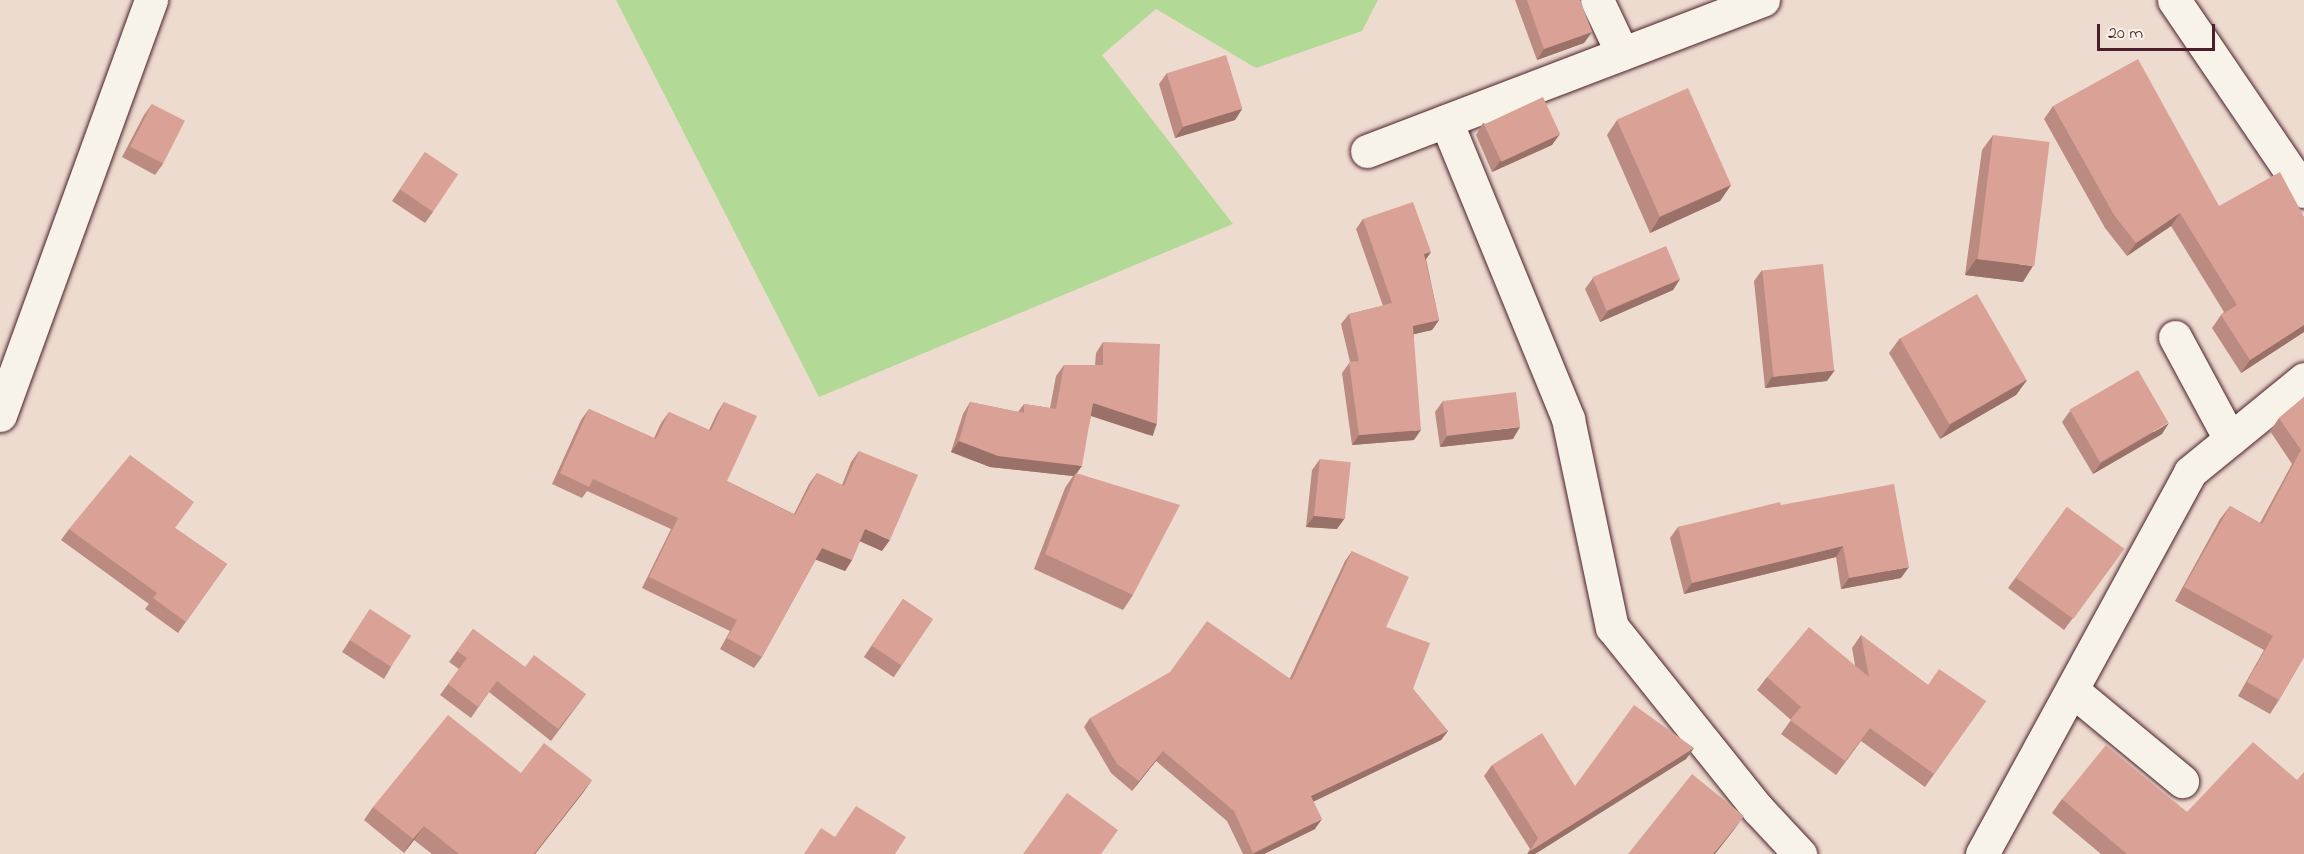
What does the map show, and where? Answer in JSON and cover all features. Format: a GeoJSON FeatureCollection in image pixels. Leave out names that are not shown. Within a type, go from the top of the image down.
{"type":"FeatureCollection","features":[{"type":"Feature","properties":{"kind":"street"},"geometry":{"type":"LineString","coordinates":[[0,415],[152,0]]}},
{"type":"Feature","properties":{"kind":"street"},"geometry":{"type":"LineString","coordinates":[[1597,0],[1622,53]]}},
{"type":"Feature","properties":{"kind":"street"},"geometry":{"type":"LineString","coordinates":[[1367,151],[1763,0]]}},
{"type":"Feature","properties":{"kind":"street"},"geometry":{"type":"LineString","coordinates":[[2174,0],[2304,191]]}},
{"type":"Feature","properties":{"kind":"street"},"geometry":{"type":"LineString","coordinates":[[1446,120],[1568,419],[1612,627],[1758,809],[1800,854]]}},
{"type":"Feature","properties":{"kind":"street"},"geometry":{"type":"LineString","coordinates":[[2175,337],[2230,439]]}},
{"type":"Feature","properties":{"kind":"street"},"geometry":{"type":"LineString","coordinates":[[1982,854],[2190,472],[2304,379]]}},
{"type":"Feature","properties":{"kind":"street"},"geometry":{"type":"LineString","coordinates":[[2072,690],[2182,781]]}},
{"type":"Feature","properties":{"kind":"green space"},"geometry":{"type":"Polygon","coordinates":[[[616,0],[1378,0],[1362,31],[1256,68],[1156,9],[1102,55],[1233,224],[819,397],[616,0]]]}},
{"type":"Feature","properties":{"kind":"building"},"geometry":{"type":"Polygon","coordinates":[[[1527,0],[1580,0],[1592,32],[1544,49],[1527,0]]]}},
{"type":"Feature","properties":{"kind":"building"},"geometry":{"type":"Polygon","coordinates":[[[1226,55],[1242,109],[1183,127],[1167,73],[1226,55]]]}},
{"type":"Feature","properties":{"kind":"building"},"geometry":{"type":"Polygon","coordinates":[[[2138,59],[2219,206],[2280,172],[2304,217],[2304,325],[2250,360],[2221,315],[2237,305],[2180,213],[2136,243],[2114,215],[2053,106],[2138,59]]]}},
{"type":"Feature","properties":{"kind":"building"},"geometry":{"type":"Polygon","coordinates":[[[1688,88],[1731,185],[1660,217],[1617,120],[1688,88]]]}},
{"type":"Feature","properties":{"kind":"building"},"geometry":{"type":"Polygon","coordinates":[[[1543,97],[1560,134],[1501,162],[1484,124],[1543,97]]]}},
{"type":"Feature","properties":{"kind":"building"},"geometry":{"type":"Polygon","coordinates":[[[152,104],[185,121],[163,164],[130,147],[152,104]]]}},
{"type":"Feature","properties":{"kind":"building"},"geometry":{"type":"Polygon","coordinates":[[[1993,135],[2050,142],[2034,266],[1978,259],[1993,135]]]}},
{"type":"Feature","properties":{"kind":"building"},"geometry":{"type":"Polygon","coordinates":[[[425,152],[458,174],[433,212],[400,189],[425,152]]]}},
{"type":"Feature","properties":{"kind":"building"},"geometry":{"type":"Polygon","coordinates":[[[1413,202],[1431,252],[1424,254],[1439,320],[1413,326],[1421,430],[1359,435],[1349,362],[1359,361],[1349,314],[1392,303],[1363,219],[1413,202]]]}},
{"type":"Feature","properties":{"kind":"building"},"geometry":{"type":"Polygon","coordinates":[[[1666,246],[1680,279],[1606,310],[1592,277],[1666,246]]]}},
{"type":"Feature","properties":{"kind":"building"},"geometry":{"type":"Polygon","coordinates":[[[1823,264],[1834,370],[1774,377],[1762,270],[1823,264]]]}},
{"type":"Feature","properties":{"kind":"building"},"geometry":{"type":"Polygon","coordinates":[[[1977,294],[2026,380],[1949,424],[1900,338],[1977,294]]]}},
{"type":"Feature","properties":{"kind":"building"},"geometry":{"type":"Polygon","coordinates":[[[1103,342],[1160,344],[1157,424],[1093,403],[1082,466],[998,456],[959,441],[970,402],[1024,413],[1024,404],[1056,409],[1064,365],[1103,365],[1103,342]]]}},
{"type":"Feature","properties":{"kind":"building"},"geometry":{"type":"Polygon","coordinates":[[[2138,370],[2168,423],[2100,462],[2070,410],[2138,370]]]}},
{"type":"Feature","properties":{"kind":"building"},"geometry":{"type":"Polygon","coordinates":[[[1516,392],[1520,427],[1447,436],[1443,401],[1516,392]]]}},
{"type":"Feature","properties":{"kind":"building"},"geometry":{"type":"Polygon","coordinates":[[[2304,397],[2304,657],[2279,700],[2247,682],[2273,636],[2184,587],[2230,506],[2262,524],[2301,450],[2279,418],[2304,397]]]}},
{"type":"Feature","properties":{"kind":"building"},"geometry":{"type":"Polygon","coordinates":[[[724,402],[757,416],[727,481],[795,515],[817,473],[844,486],[859,451],[918,475],[890,540],[865,529],[852,560],[822,548],[762,657],[727,638],[737,620],[649,577],[678,518],[593,479],[589,487],[560,473],[589,409],[656,439],[669,412],[711,431],[724,402]]]}},
{"type":"Feature","properties":{"kind":"building"},"geometry":{"type":"Polygon","coordinates":[[[130,455],[194,502],[175,528],[227,564],[186,622],[153,598],[157,593],[69,529],[130,455]]]}},
{"type":"Feature","properties":{"kind":"building"},"geometry":{"type":"Polygon","coordinates":[[[1320,459],[1351,462],[1345,519],[1314,516],[1320,459]]]}},
{"type":"Feature","properties":{"kind":"building"},"geometry":{"type":"Polygon","coordinates":[[[1076,473],[1180,505],[1133,595],[1045,554],[1076,473]]]}},
{"type":"Feature","properties":{"kind":"building"},"geometry":{"type":"Polygon","coordinates":[[[1894,484],[1909,567],[1849,578],[1843,546],[1692,583],[1678,527],[1780,502],[1781,505],[1894,484]]]}},
{"type":"Feature","properties":{"kind":"building"},"geometry":{"type":"Polygon","coordinates":[[[2067,507],[2124,549],[2073,619],[2016,577],[2067,507]]]}},
{"type":"Feature","properties":{"kind":"building"},"geometry":{"type":"Polygon","coordinates":[[[1352,551],[1409,577],[1386,627],[1430,643],[1413,689],[1448,731],[1311,796],[1322,819],[1253,853],[1234,811],[1163,751],[1139,781],[1117,764],[1090,718],[1170,672],[1207,621],[1292,680],[1352,551]]]}},
{"type":"Feature","properties":{"kind":"building"},"geometry":{"type":"Polygon","coordinates":[[[903,599],[933,619],[902,666],[872,645],[903,599]]]}},
{"type":"Feature","properties":{"kind":"building"},"geometry":{"type":"Polygon","coordinates":[[[370,609],[411,636],[391,667],[350,640],[370,609]]]}},
{"type":"Feature","properties":{"kind":"building"},"geometry":{"type":"Polygon","coordinates":[[[1809,627],[1869,677],[1861,635],[1928,685],[1939,669],[1986,701],[1934,774],[1870,728],[1845,761],[1790,720],[1801,707],[1767,677],[1809,627]]]}},
{"type":"Feature","properties":{"kind":"building"},"geometry":{"type":"Polygon","coordinates":[[[473,629],[525,667],[534,655],[586,694],[558,729],[497,681],[478,707],[448,684],[467,658],[457,651],[473,629]]]}},
{"type":"Feature","properties":{"kind":"building"},"geometry":{"type":"Polygon","coordinates":[[[1634,705],[1694,748],[1530,851],[1538,838],[1492,765],[1542,733],[1575,786],[1634,705]]]}},
{"type":"Feature","properties":{"kind":"building"},"geometry":{"type":"Polygon","coordinates":[[[448,715],[521,773],[544,743],[592,780],[534,854],[459,854],[424,826],[413,839],[373,807],[448,715]]]}},
{"type":"Feature","properties":{"kind":"building"},"geometry":{"type":"Polygon","coordinates":[[[2253,742],[2297,780],[2304,772],[2304,854],[2127,854],[2062,799],[2106,745],[2187,812],[2253,742]]]}},
{"type":"Feature","properties":{"kind":"building"},"geometry":{"type":"Polygon","coordinates":[[[1692,774],[1744,816],[1713,854],[1628,854],[1692,774]]]}},
{"type":"Feature","properties":{"kind":"building"},"geometry":{"type":"Polygon","coordinates":[[[1067,793],[1118,830],[1101,854],[1023,854],[1067,793]]]}},
{"type":"Feature","properties":{"kind":"building"},"geometry":{"type":"Polygon","coordinates":[[[856,806],[906,837],[895,854],[804,854],[821,828],[835,837],[856,806]]]}}]}
